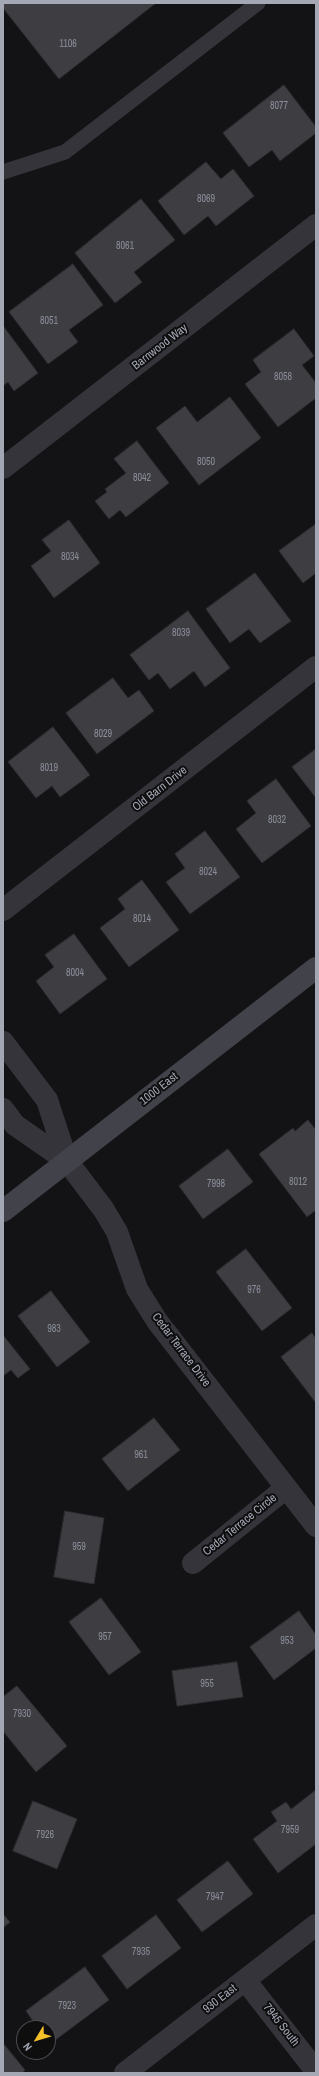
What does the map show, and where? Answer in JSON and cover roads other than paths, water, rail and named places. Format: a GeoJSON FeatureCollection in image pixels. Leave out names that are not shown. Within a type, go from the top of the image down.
{"type":"FeatureCollection","features":[{"type":"Feature","properties":{"kind":"street","name":"Barnwood Way"},"geometry":{"type":"LineString","coordinates":[[3,468],[316,225]]}},
{"type":"Feature","properties":{"kind":"street","name":"Old Barn Drive"},"geometry":{"type":"LineString","coordinates":[[3,910],[316,667]]}},
{"type":"Feature","properties":{"kind":"street","name":"1000 East"},"geometry":{"type":"LineString","coordinates":[[3,1211],[316,968]]}},
{"type":"Feature","properties":{"kind":"street"},"geometry":{"type":"LineString","coordinates":[[3,1042],[48,1100],[67,1161]]}},
{"type":"Feature","properties":{"kind":"street"},"geometry":{"type":"LineString","coordinates":[[3,1109],[15,1125],[67,1161]]}},
{"type":"Feature","properties":{"kind":"street","name":"Cedar Terrace Drive"},"geometry":{"type":"LineString","coordinates":[[67,1161],[104,1210],[117,1232],[138,1289],[158,1321],[316,1526]]}},
{"type":"Feature","properties":{"kind":"street","name":"Cedar Terrace Circle"},"geometry":{"type":"LineString","coordinates":[[193,1563],[286,1488]]}},
{"type":"Feature","properties":{"kind":"street","name":"930 East"},"geometry":{"type":"LineString","coordinates":[[125,2073],[316,1925]]}},
{"type":"Feature","properties":{"kind":"street","name":"7945 South"},"geometry":{"type":"LineString","coordinates":[[245,1980],[316,2071]]}},
{"type":"Feature","properties":{"kind":"lane"},"geometry":{"type":"LineString","coordinates":[[3,172],[65,152],[258,3]]}}]}
